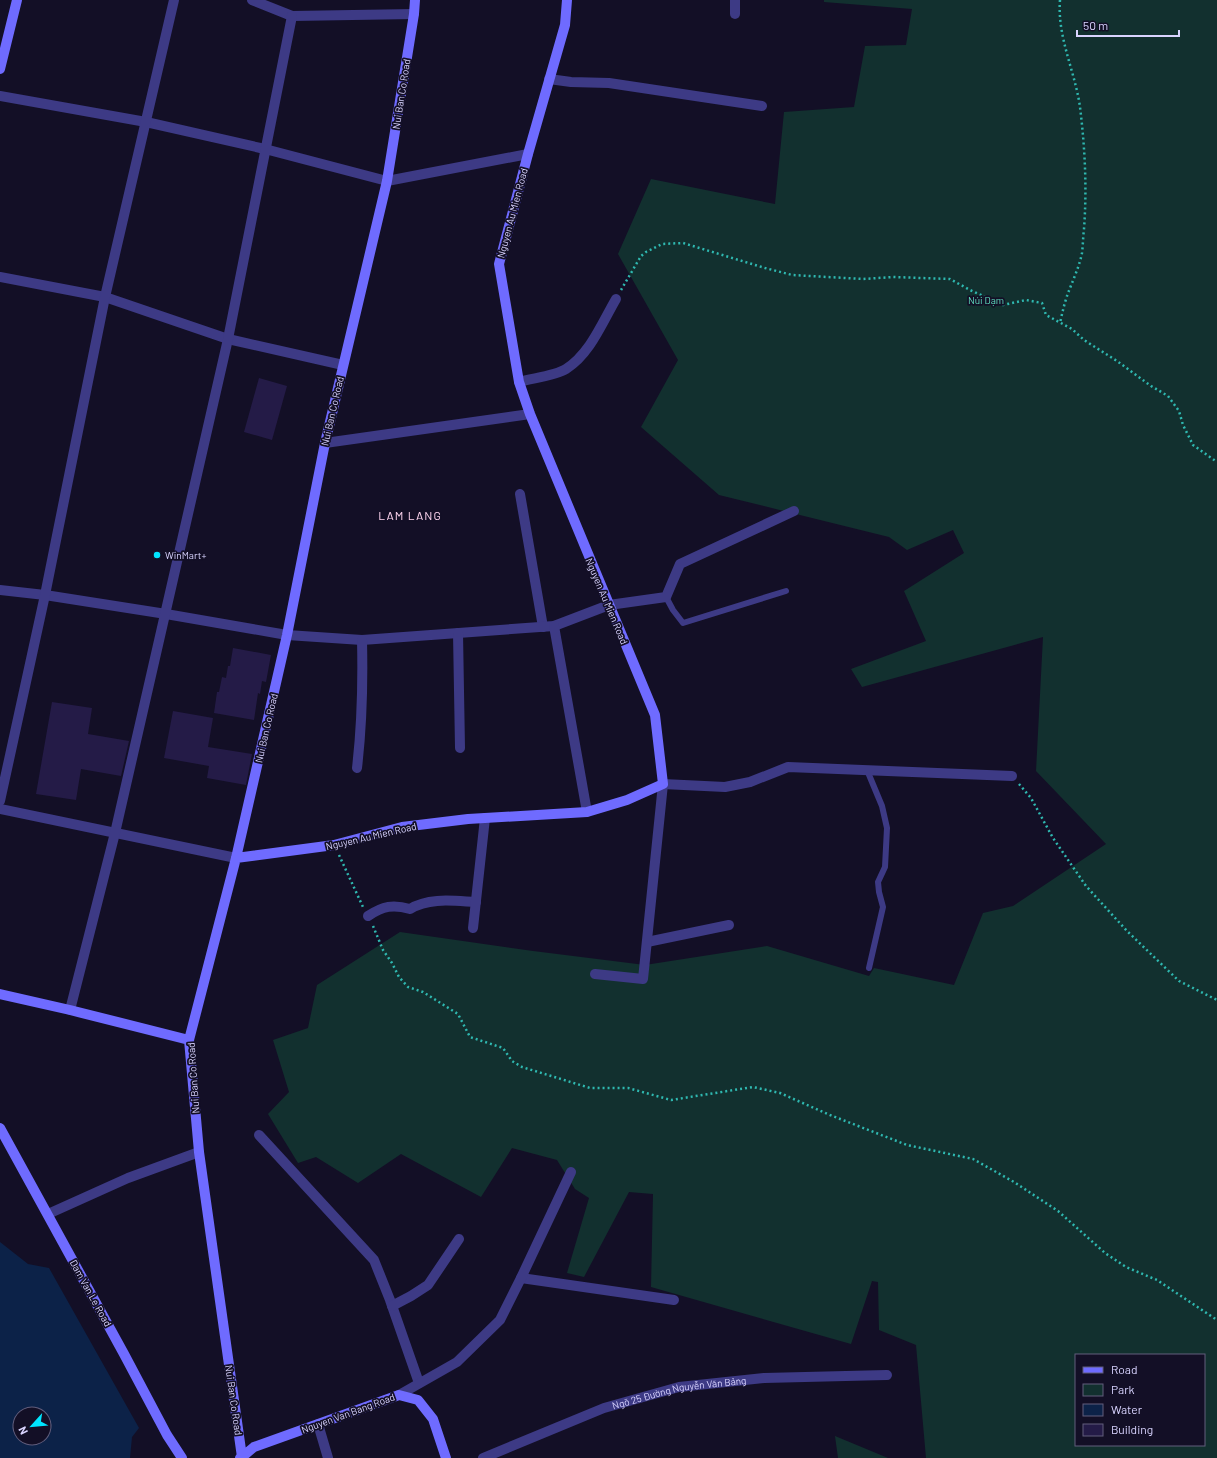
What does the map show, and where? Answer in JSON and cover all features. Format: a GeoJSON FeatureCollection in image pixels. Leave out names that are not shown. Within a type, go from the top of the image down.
{"type":"FeatureCollection","features":[{"type":"Feature","properties":{"kind":"street"},"geometry":{"type":"LineString","coordinates":[[0,69],[17,0]]}},
{"type":"Feature","properties":{"kind":"street"},"geometry":{"type":"LineString","coordinates":[[0,801],[45,595],[105,297],[174,0]]}},
{"type":"Feature","properties":{"kind":"street"},"geometry":{"type":"LineString","coordinates":[[252,0],[292,16],[414,14]]}},
{"type":"Feature","properties":{"kind":"street","name":"Nui Ban Co Road"},"geometry":{"type":"LineString","coordinates":[[241,1457],[199,1152],[190,1040],[236,858],[288,635],[325,443],[387,181],[415,0]]}},
{"type":"Feature","properties":{"kind":"street","name":"Nguyen Au Mien Road"},"geometry":{"type":"LineString","coordinates":[[236,858],[334,845],[402,827],[485,818],[587,812],[627,800],[662,784],[655,715],[530,414],[519,382],[499,264],[528,154],[565,25],[567,0]]}},
{"type":"Feature","properties":{"kind":"street"},"geometry":{"type":"LineString","coordinates":[[735,0],[735,14]]}},
{"type":"Feature","properties":{"kind":"street"},"geometry":{"type":"LineString","coordinates":[[70,1010],[115,833],[228,339],[292,16]]}},
{"type":"Feature","properties":{"kind":"street"},"geometry":{"type":"LineString","coordinates":[[549,79],[571,82],[609,83],[762,106]]}},
{"type":"Feature","properties":{"kind":"street"},"geometry":{"type":"LineString","coordinates":[[0,96],[146,122],[265,149],[387,181],[528,154]]}},
{"type":"Feature","properties":{"kind":"street"},"geometry":{"type":"LineString","coordinates":[[0,277],[105,297],[228,339],[343,365]]}},
{"type":"Feature","properties":{"kind":"street"},"geometry":{"type":"LineString","coordinates":[[519,382],[556,373],[566,369],[576,361],[590,345],[616,299]]}},
{"type":"Feature","properties":{"kind":"street"},"geometry":{"type":"LineString","coordinates":[[325,443],[530,414]]}},
{"type":"Feature","properties":{"kind":"street"},"geometry":{"type":"LineString","coordinates":[[520,494],[543,627]]}},
{"type":"Feature","properties":{"kind":"street"},"geometry":{"type":"LineString","coordinates":[[0,590],[45,595],[288,635],[362,640],[554,626],[609,605],[666,597],[680,564],[794,511]]}},
{"type":"Feature","properties":{"kind":"street"},"geometry":{"type":"LineString","coordinates":[[554,626],[587,812]]}},
{"type":"Feature","properties":{"kind":"street"},"geometry":{"type":"LineString","coordinates":[[458,633],[460,748]]}},
{"type":"Feature","properties":{"kind":"street"},"geometry":{"type":"LineString","coordinates":[[357,768],[361,731],[363,687],[362,640]]}},
{"type":"Feature","properties":{"kind":"street"},"geometry":{"type":"LineString","coordinates":[[594,974],[643,979],[662,784],[725,787],[750,782],[788,766],[1012,776]]}},
{"type":"Feature","properties":{"kind":"street"},"geometry":{"type":"LineString","coordinates":[[0,809],[236,858]]}},
{"type":"Feature","properties":{"kind":"street"},"geometry":{"type":"LineString","coordinates":[[473,928],[485,818]]}},
{"type":"Feature","properties":{"kind":"street"},"geometry":{"type":"LineString","coordinates":[[368,916],[379,908],[400,906],[410,909],[417,904],[441,901],[476,902]]}},
{"type":"Feature","properties":{"kind":"street"},"geometry":{"type":"LineString","coordinates":[[647,942],[729,925]]}},
{"type":"Feature","properties":{"kind":"street"},"geometry":{"type":"LineString","coordinates":[[0,994],[190,1040]]}},
{"type":"Feature","properties":{"kind":"street","name":"Dam Van Le Road"},"geometry":{"type":"LineString","coordinates":[[0,1128],[167,1435],[182,1458]]}},
{"type":"Feature","properties":{"kind":"street"},"geometry":{"type":"LineString","coordinates":[[259,1135],[374,1260],[419,1383]]}},
{"type":"Feature","properties":{"kind":"street"},"geometry":{"type":"LineString","coordinates":[[48,1214],[128,1178],[199,1152]]}},
{"type":"Feature","properties":{"kind":"street"},"geometry":{"type":"LineString","coordinates":[[399,1394],[457,1362],[500,1320],[571,1172]]}},
{"type":"Feature","properties":{"kind":"street"},"geometry":{"type":"LineString","coordinates":[[392,1306],[428,1285],[459,1239]]}},
{"type":"Feature","properties":{"kind":"street"},"geometry":{"type":"LineString","coordinates":[[521,1278],[674,1300]]}},
{"type":"Feature","properties":{"kind":"street","name":"Ngõ 25 Đường Nguyễn Văn Bảng"},"geometry":{"type":"LineString","coordinates":[[483,1458],[604,1408],[679,1387],[764,1378],[887,1375]]}},
{"type":"Feature","properties":{"kind":"street","name":"Nguyen Van Bang Road"},"geometry":{"type":"LineString","coordinates":[[241,1457],[254,1447],[399,1394],[418,1400],[433,1419],[446,1458]]}},
{"type":"Feature","properties":{"kind":"street"},"geometry":{"type":"LineString","coordinates":[[318,1424],[328,1458]]}},
{"type":"Feature","properties":{"kind":"lane"},"geometry":{"type":"LineString","coordinates":[[666,597],[673,610],[683,623],[786,591]]}},
{"type":"Feature","properties":{"kind":"lane"},"geometry":{"type":"LineString","coordinates":[[867,770],[882,806],[887,828],[885,867],[878,882],[883,907],[869,968]]}},
{"type":"Feature","properties":{"kind":"path"},"geometry":{"type":"LineString","coordinates":[[1060,0],[1060,20],[1080,107],[1085,161],[1086,199],[1082,253],[1075,279],[1067,296],[1060,323]]}},
{"type":"Feature","properties":{"kind":"path"},"geometry":{"type":"LineString","coordinates":[[616,299],[641,256],[651,248],[662,244],[683,243],[792,275],[863,279],[950,279],[1003,305],[1026,300],[1042,303],[1046,315],[1072,329],[1084,340],[1168,396],[1179,411],[1183,425],[1193,445],[1217,462]]}},
{"type":"Feature","properties":{"kind":"path"},"geometry":{"type":"LineString","coordinates":[[1012,776],[1031,798],[1052,838],[1086,886],[1127,931],[1179,981],[1217,1000]]}},
{"type":"Feature","properties":{"kind":"path"},"geometry":{"type":"LineString","coordinates":[[334,845],[383,950],[399,977],[408,987],[423,992],[458,1014],[470,1037],[503,1048],[512,1061],[522,1067],[590,1088],[628,1088],[671,1100],[753,1087],[780,1093],[830,1115],[907,1145],[973,1159],[1014,1182],[1058,1211],[1105,1253],[1126,1267],[1157,1280],[1217,1320]]}},
{"type":"Feature","properties":{"kind":"green space","name":"Núi Dạm"},"geometry":{"type":"Polygon","coordinates":[[[824,0],[1217,0],[1217,1458],[926,1458],[916,1345],[879,1330],[878,1282],[872,1281],[851,1344],[651,1287],[653,1194],[629,1192],[584,1277],[567,1273],[589,1198],[575,1189],[557,1160],[512,1148],[481,1197],[401,1154],[358,1183],[316,1157],[298,1163],[268,1114],[289,1092],[273,1040],[308,1028],[317,985],[400,932],[645,965],[767,946],[869,976],[874,968],[954,985],[983,913],[1013,906],[1106,844],[1036,771],[1043,637],[862,687],[851,669],[926,641],[904,591],[964,553],[953,530],[907,550],[889,537],[719,495],[641,427],[678,360],[618,254],[651,179],[775,204],[784,112],[854,107],[865,46],[906,45],[912,9],[824,2],[824,0]]]}},
{"type":"Feature","properties":{"kind":"green space"},"geometry":{"type":"Polygon","coordinates":[[[835,1436],[888,1458],[838,1458],[835,1436]]]}},
{"type":"Feature","properties":{"kind":"water"},"geometry":{"type":"Polygon","coordinates":[[[0,1242],[28,1264],[49,1268],[139,1428],[132,1437],[130,1458],[0,1458],[0,1242]]]}},
{"type":"Feature","properties":{"kind":"building"},"geometry":{"type":"Polygon","coordinates":[[[259,378],[287,386],[272,440],[244,432],[259,378]]]}},
{"type":"Feature","properties":{"kind":"building"},"geometry":{"type":"Polygon","coordinates":[[[233,648],[271,655],[266,682],[262,681],[260,694],[258,693],[254,720],[214,713],[217,692],[219,692],[222,677],[226,678],[233,648]]]}},
{"type":"Feature","properties":{"kind":"building"},"geometry":{"type":"Polygon","coordinates":[[[52,702],[92,708],[88,734],[129,741],[121,776],[81,769],[76,800],[36,794],[52,702]]]}},
{"type":"Feature","properties":{"kind":"building"},"geometry":{"type":"Polygon","coordinates":[[[173,711],[213,718],[208,747],[252,754],[246,785],[207,778],[209,766],[164,758],[173,711]]]}},
{"type":"Feature","properties":{"kind":"place","name":"WinMart+"},"geometry":{"type":"Point","coordinates":[157,555]}},
{"type":"Feature","properties":{"kind":"district","name":"LAM LANG"},"geometry":{"type":"Point","coordinates":[410,516]}}]}
